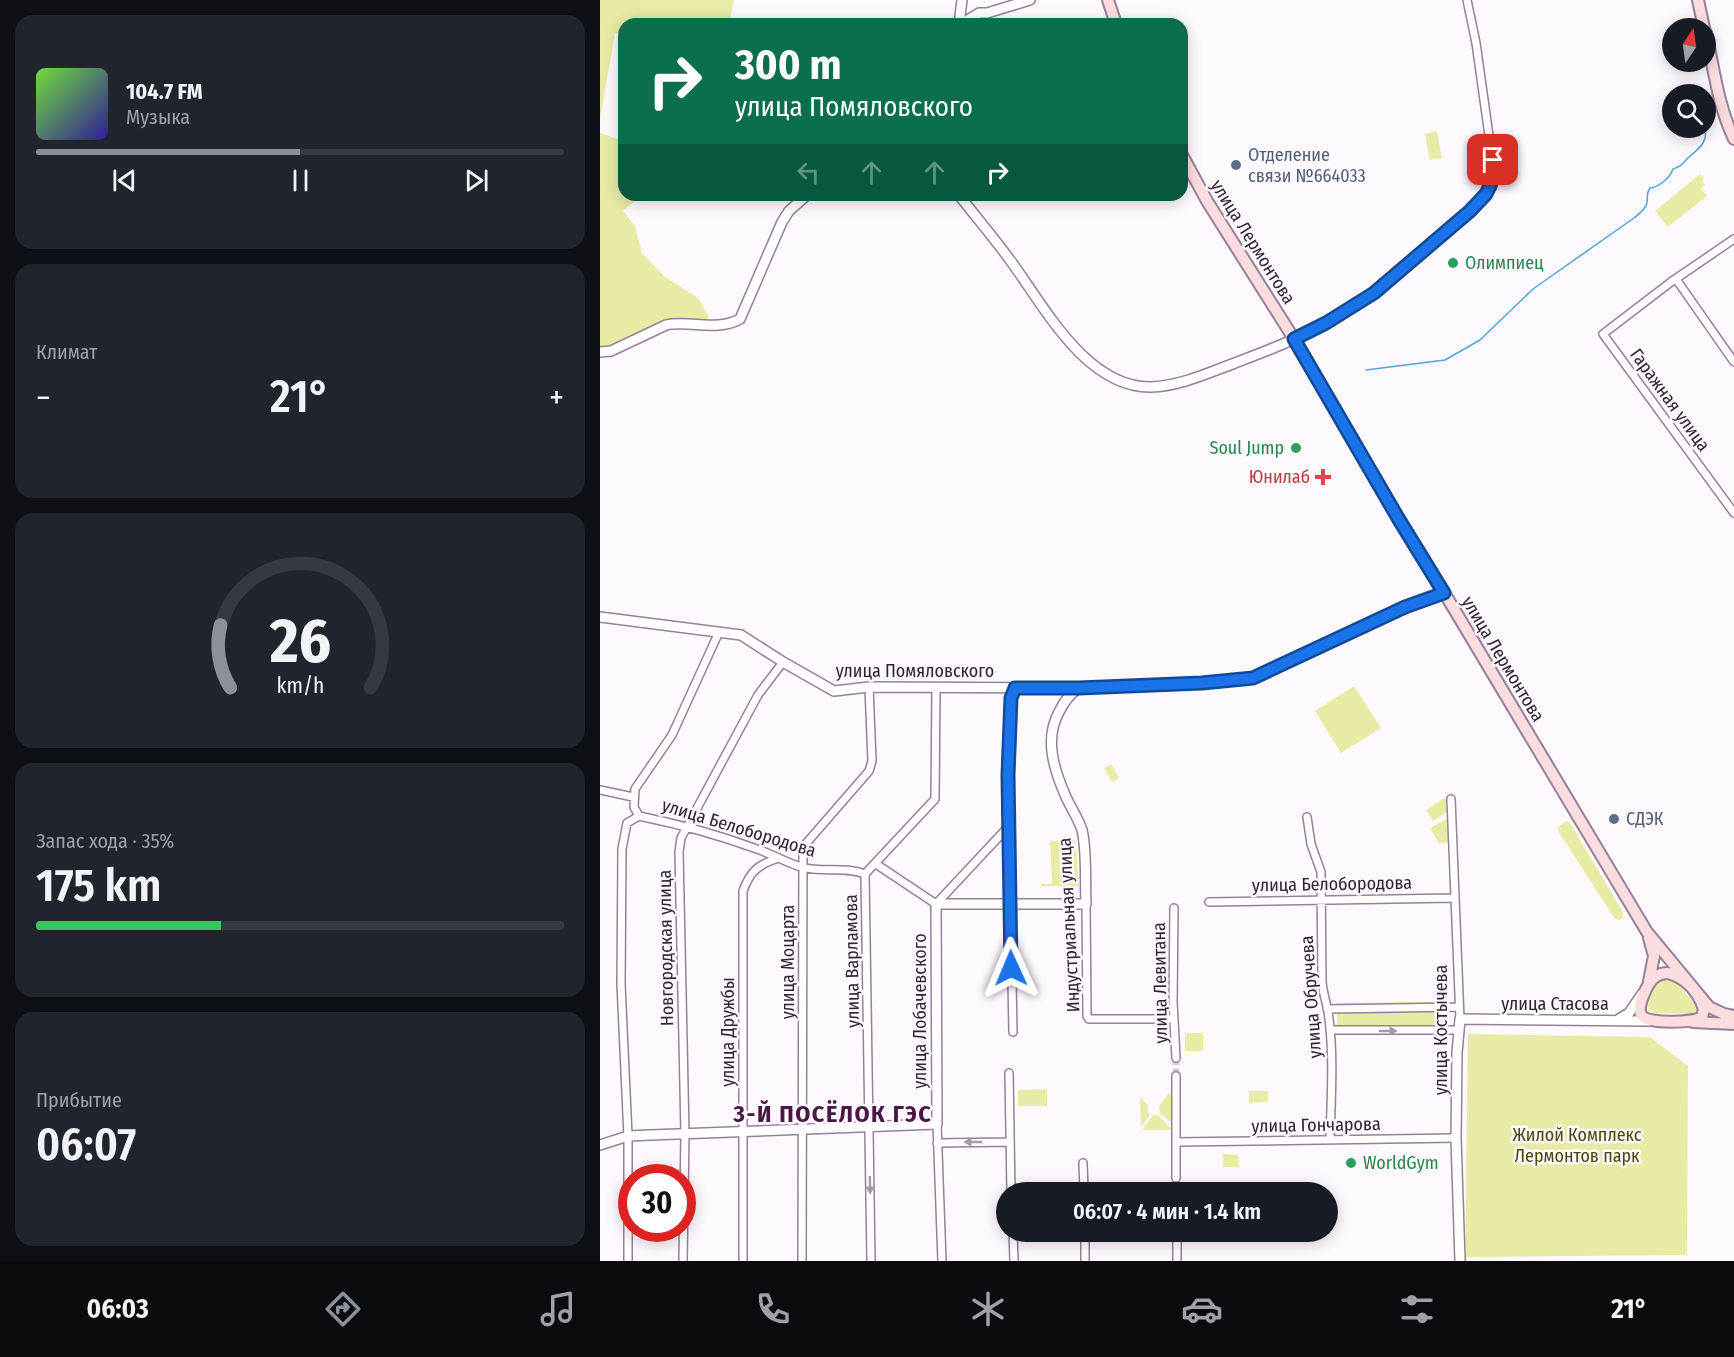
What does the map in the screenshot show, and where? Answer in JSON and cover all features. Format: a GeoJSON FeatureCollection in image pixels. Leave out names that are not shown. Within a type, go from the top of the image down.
{"type":"FeatureCollection","features":[{"type":"Feature","properties":{"kind":"main road"},"geometry":{"type":"LineString","coordinates":[[1108,0],[1114,18]]}},
{"type":"Feature","properties":{"kind":"main road"},"geometry":{"type":"LineString","coordinates":[[1698,0],[1702,18]]}},
{"type":"Feature","properties":{"kind":"main road"},"geometry":{"type":"LineString","coordinates":[[1714,72],[1726,122],[1734,139]]}},
{"type":"Feature","properties":{"kind":"main road","name":"улица Лермонтова"},"geometry":{"type":"LineString","coordinates":[[1188,166],[1207,201],[1294,339],[1398,518],[1647,932],[1709,1007],[1734,1016]]}},
{"type":"Feature","properties":{"kind":"main road","name":"улица Лермонтова"},"geometry":{"type":"LineString","coordinates":[[1647,932],[1654,956],[1653,970],[1647,986]]}},
{"type":"Feature","properties":{"kind":"main road"},"geometry":{"type":"LineString","coordinates":[[1690,1022],[1699,1020],[1704,1014],[1703,1006],[1695,991],[1684,980],[1668,973],[1653,978],[1647,986],[1640,1011],[1642,1016],[1649,1020],[1690,1022],[1734,1024]]}},
{"type":"Feature","properties":{"kind":"street"},"geometry":{"type":"LineString","coordinates":[[970,18],[979,13],[987,13],[1030,0]]}},
{"type":"Feature","properties":{"kind":"street"},"geometry":{"type":"LineString","coordinates":[[964,201],[1010,259],[1070,342],[1092,364],[1108,376],[1124,383],[1150,387],[1170,384],[1203,375],[1294,339],[1326,323],[1374,293],[1472,209],[1486,194],[1493,177],[1493,160],[1476,42],[1467,0]]}},
{"type":"Feature","properties":{"kind":"street"},"geometry":{"type":"LineString","coordinates":[[961,18],[962,2],[979,13]]}},
{"type":"Feature","properties":{"kind":"street"},"geometry":{"type":"LineString","coordinates":[[600,352],[610,351],[666,325],[675,323],[707,326],[732,323],[740,319],[782,222],[789,211],[800,201]]}},
{"type":"Feature","properties":{"kind":"street"},"geometry":{"type":"LineString","coordinates":[[1734,239],[1676,279],[1734,362]]}},
{"type":"Feature","properties":{"kind":"street","name":"Гаражная улица"},"geometry":{"type":"LineString","coordinates":[[1676,279],[1603,334],[1734,513]]}},
{"type":"Feature","properties":{"kind":"street","name":"улица Помяловского"},"geometry":{"type":"LineString","coordinates":[[600,617],[741,635],[831,690],[869,687],[1079,688],[1202,683],[1253,678],[1405,607],[1444,593]]}},
{"type":"Feature","properties":{"kind":"street"},"geometry":{"type":"LineString","coordinates":[[628,1261],[628,1136],[621,984],[622,849],[627,823],[639,816],[634,807],[633,797],[637,784],[672,735],[719,632]]}},
{"type":"Feature","properties":{"kind":"street","name":"Новгородская улица"},"geometry":{"type":"LineString","coordinates":[[683,1261],[685,1134],[679,852],[681,838],[758,695],[783,662]]}},
{"type":"Feature","properties":{"kind":"street","name":"улица Моцарта"},"geometry":{"type":"LineString","coordinates":[[802,1261],[803,847],[869,771],[872,761],[869,687]]}},
{"type":"Feature","properties":{"kind":"street","name":"улица Варламова"},"geometry":{"type":"LineString","coordinates":[[871,1261],[865,874],[935,799],[936,688]]}},
{"type":"Feature","properties":{"kind":"street"},"geometry":{"type":"LineString","coordinates":[[1012,1032],[1008,775],[1011,698],[1015,688]]}},
{"type":"Feature","properties":{"kind":"street","name":"Индустриальная улица"},"geometry":{"type":"LineString","coordinates":[[1079,688],[1065,700],[1054,720],[1051,746],[1065,796],[1077,817],[1083,834],[1087,1016],[1089,1019],[1174,1019]]}},
{"type":"Feature","properties":{"kind":"street"},"geometry":{"type":"LineString","coordinates":[[600,790],[633,797]]}},
{"type":"Feature","properties":{"kind":"street","name":"улица Костычева"},"geometry":{"type":"LineString","coordinates":[[1451,799],[1460,1019],[1456,1138],[1460,1261]]}},
{"type":"Feature","properties":{"kind":"street","name":"улица Белобородова"},"geometry":{"type":"LineString","coordinates":[[639,816],[687,826],[803,867],[815,870],[849,870],[865,874]]}},
{"type":"Feature","properties":{"kind":"street","name":"улица Обручева"},"geometry":{"type":"LineString","coordinates":[[1307,817],[1311,844],[1321,872],[1322,982],[1330,1030],[1330,1140]]}},
{"type":"Feature","properties":{"kind":"street"},"geometry":{"type":"LineString","coordinates":[[936,904],[1009,826]]}},
{"type":"Feature","properties":{"kind":"street","name":"улица Дружбы"},"geometry":{"type":"LineString","coordinates":[[743,1261],[744,891],[748,878],[758,866],[779,858]]}},
{"type":"Feature","properties":{"kind":"street"},"geometry":{"type":"LineString","coordinates":[[876,864],[936,904],[1086,904]]}},
{"type":"Feature","properties":{"kind":"street","name":"улица Белобородова"},"geometry":{"type":"LineString","coordinates":[[1209,902],[1455,898]]}},
{"type":"Feature","properties":{"kind":"street","name":"улица Лобачевского"},"geometry":{"type":"LineString","coordinates":[[936,904],[937,1143],[942,1261]]}},
{"type":"Feature","properties":{"kind":"street","name":"улица Левитана"},"geometry":{"type":"LineString","coordinates":[[1174,908],[1176,1058]]}},
{"type":"Feature","properties":{"kind":"street","name":"улица Лермонтова"},"geometry":{"type":"LineString","coordinates":[[1611,1020],[1623,1018],[1629,1013],[1647,986]]}},
{"type":"Feature","properties":{"kind":"street"},"geometry":{"type":"LineString","coordinates":[[1327,1010],[1459,1006]]}},
{"type":"Feature","properties":{"kind":"street","name":"улица Стасова"},"geometry":{"type":"LineString","coordinates":[[1460,1019],[1649,1020]]}},
{"type":"Feature","properties":{"kind":"street"},"geometry":{"type":"LineString","coordinates":[[1330,1030],[1458,1030]]}},
{"type":"Feature","properties":{"kind":"street"},"geometry":{"type":"LineString","coordinates":[[1009,1073],[1011,1182]]}},
{"type":"Feature","properties":{"kind":"street"},"geometry":{"type":"LineString","coordinates":[[1176,1076],[1176,1178]]}},
{"type":"Feature","properties":{"kind":"street"},"geometry":{"type":"LineString","coordinates":[[600,1145],[628,1136],[937,1124]]}},
{"type":"Feature","properties":{"kind":"street","name":"улица Гончарова"},"geometry":{"type":"LineString","coordinates":[[1176,1142],[1456,1138]]}},
{"type":"Feature","properties":{"kind":"street"},"geometry":{"type":"LineString","coordinates":[[937,1143],[1009,1142]]}},
{"type":"Feature","properties":{"kind":"street"},"geometry":{"type":"LineString","coordinates":[[1083,1163],[1084,1182]]}},
{"type":"Feature","properties":{"kind":"street"},"geometry":{"type":"LineString","coordinates":[[1013,1242],[1014,1261]]}},
{"type":"Feature","properties":{"kind":"street"},"geometry":{"type":"LineString","coordinates":[[1085,1242],[1085,1261]]}},
{"type":"Feature","properties":{"kind":"street"},"geometry":{"type":"LineString","coordinates":[[1177,1242],[1177,1261]]}},
{"type":"Feature","properties":{"kind":"green space"},"geometry":{"type":"Polygon","coordinates":[[[600,0],[734,0],[730,18],[618,18],[618,33],[615,34],[600,119],[600,0]]]}},
{"type":"Feature","properties":{"kind":"green space"},"geometry":{"type":"Polygon","coordinates":[[[1437,131],[1442,158],[1430,160],[1425,134],[1437,131]]]}},
{"type":"Feature","properties":{"kind":"green space"},"geometry":{"type":"Polygon","coordinates":[[[600,133],[618,139],[618,201],[635,201],[623,211],[635,226],[642,253],[665,277],[698,298],[709,317],[699,326],[665,321],[623,342],[600,348],[600,133]]]}},
{"type":"Feature","properties":{"kind":"green space"},"geometry":{"type":"Polygon","coordinates":[[[1700,174],[1705,185],[1701,189],[1707,196],[1668,227],[1655,211],[1700,174]]]}},
{"type":"Feature","properties":{"kind":"green space"},"geometry":{"type":"Polygon","coordinates":[[[1354,686],[1381,728],[1341,753],[1315,711],[1354,686]]]}},
{"type":"Feature","properties":{"kind":"green space"},"geometry":{"type":"Polygon","coordinates":[[[1111,764],[1119,778],[1112,782],[1104,768],[1111,764]]]}},
{"type":"Feature","properties":{"kind":"green space"},"geometry":{"type":"Polygon","coordinates":[[[1449,795],[1451,809],[1433,821],[1426,810],[1449,795]]]}},
{"type":"Feature","properties":{"kind":"green space"},"geometry":{"type":"Polygon","coordinates":[[[1452,816],[1453,841],[1439,844],[1430,828],[1452,816]]]}},
{"type":"Feature","properties":{"kind":"green space"},"geometry":{"type":"Polygon","coordinates":[[[1567,821],[1623,912],[1623,918],[1615,919],[1558,831],[1558,827],[1567,821]]]}},
{"type":"Feature","properties":{"kind":"green space"},"geometry":{"type":"Polygon","coordinates":[[[1075,840],[1079,886],[1041,886],[1041,884],[1052,884],[1050,841],[1075,840]]]}},
{"type":"Feature","properties":{"kind":"green space"},"geometry":{"type":"Polygon","coordinates":[[[1660,978],[1675,981],[1693,1002],[1698,1012],[1694,1014],[1648,1011],[1649,991],[1660,978]]]}},
{"type":"Feature","properties":{"kind":"green space"},"geometry":{"type":"Polygon","coordinates":[[[1448,1002],[1448,1032],[1338,1034],[1336,1003],[1448,1002]]]}},
{"type":"Feature","properties":{"kind":"green space"},"geometry":{"type":"Polygon","coordinates":[[[1185,1033],[1203,1033],[1203,1051],[1185,1051],[1185,1033]]]}},
{"type":"Feature","properties":{"kind":"green space","name":"Жилой Комплекс Лермонтов парк"},"geometry":{"type":"Polygon","coordinates":[[[1468,1034],[1650,1037],[1688,1066],[1687,1255],[1465,1257],[1468,1034]]]}},
{"type":"Feature","properties":{"kind":"green space"},"geometry":{"type":"Polygon","coordinates":[[[1047,1089],[1047,1106],[1018,1106],[1018,1090],[1047,1089]]]}},
{"type":"Feature","properties":{"kind":"green space"},"geometry":{"type":"Polygon","coordinates":[[[1249,1091],[1268,1091],[1268,1102],[1249,1103],[1249,1091]]]}},
{"type":"Feature","properties":{"kind":"green space"},"geometry":{"type":"Polygon","coordinates":[[[1169,1093],[1172,1096],[1173,1124],[1160,1113],[1159,1106],[1169,1093]]]}},
{"type":"Feature","properties":{"kind":"green space"},"geometry":{"type":"Polygon","coordinates":[[[1140,1097],[1148,1105],[1150,1115],[1141,1127],[1140,1097]]]}},
{"type":"Feature","properties":{"kind":"green space"},"geometry":{"type":"Polygon","coordinates":[[[1153,1115],[1158,1115],[1173,1130],[1142,1130],[1153,1115]]]}},
{"type":"Feature","properties":{"kind":"green space"},"geometry":{"type":"Polygon","coordinates":[[[1223,1154],[1238,1155],[1239,1167],[1223,1167],[1223,1154]]]}},
{"type":"Feature","properties":{"kind":"waterway"},"geometry":{"type":"LineString","coordinates":[[1366,370],[1445,360],[1480,340],[1533,289],[1642,212],[1647,203],[1650,188],[1664,181],[1673,169],[1682,164],[1702,145],[1705,138]]}},
{"type":"Feature","properties":{"kind":"tunnel"},"geometry":{"type":"LineString","coordinates":[[1176,1058],[1176,1076]]}},
{"type":"Feature","properties":{"kind":"place","name":"Отделение связи №664033"},"geometry":{"type":"Point","coordinates":[1236,165]}},
{"type":"Feature","properties":{"kind":"place","name":"Олимпиец"},"geometry":{"type":"Point","coordinates":[1453,263]}},
{"type":"Feature","properties":{"kind":"place","name":"Soul Jump"},"geometry":{"type":"Point","coordinates":[1296,448]}},
{"type":"Feature","properties":{"kind":"place","name":"Юнилаб"},"geometry":{"type":"Point","coordinates":[1323,477]}},
{"type":"Feature","properties":{"kind":"place","name":"СДЭК"},"geometry":{"type":"Point","coordinates":[1614,819]}},
{"type":"Feature","properties":{"kind":"place","name":"WorldGym"},"geometry":{"type":"Point","coordinates":[1351,1163]}},
{"type":"Feature","properties":{"kind":"district","name":"3-Й ПОСЁЛОК ГЭС"},"geometry":{"type":"Point","coordinates":[833,1114]}},
{"type":"Feature","properties":{"kind":"route"},"geometry":{"type":"LineString","coordinates":[[1011,968],[1008,775],[1011,698],[1015,688],[1202,683],[1253,678],[1405,607],[1444,593],[1294,339],[1326,323],[1374,293],[1470,211],[1486,194],[1490,186],[1493,177],[1493,160]]}}]}
